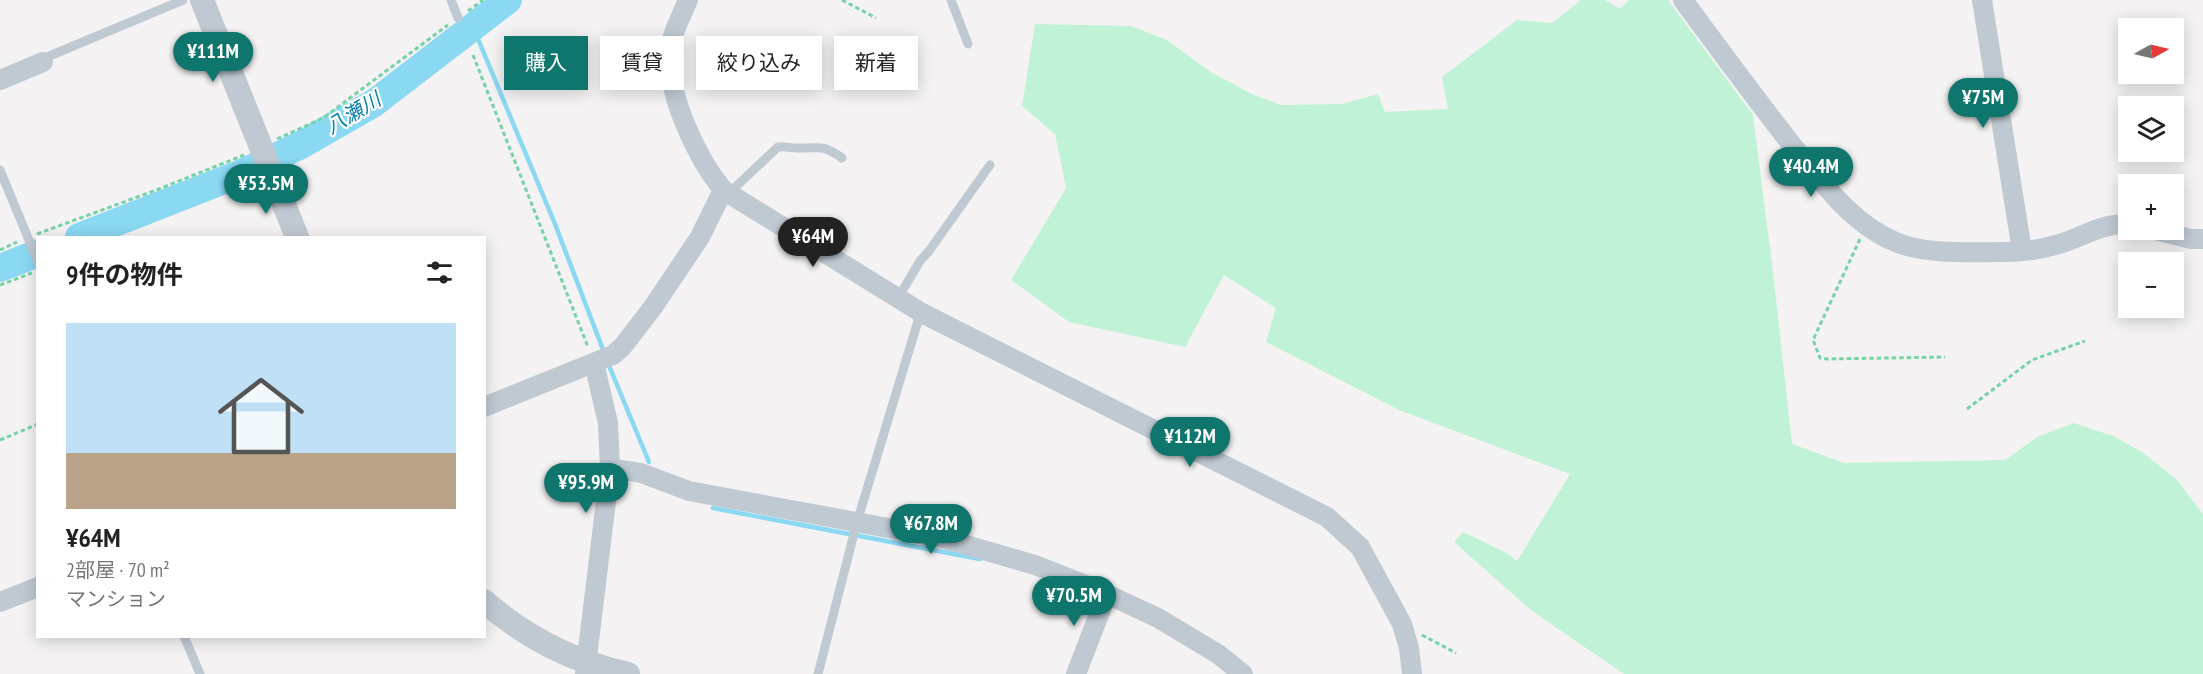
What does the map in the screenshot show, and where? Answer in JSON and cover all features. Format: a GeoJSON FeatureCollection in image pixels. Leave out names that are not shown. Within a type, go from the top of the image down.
{"type":"FeatureCollection","features":[{"type":"Feature","properties":{"kind":"street"},"geometry":{"type":"LineString","coordinates":[[202,0],[297,236]]}},
{"type":"Feature","properties":{"kind":"street"},"geometry":{"type":"LineString","coordinates":[[688,0],[672,42],[671,69],[684,119],[709,171],[726,192],[922,313],[1327,517],[1344,530],[1360,547],[1402,624],[1409,648],[1412,674]]}},
{"type":"Feature","properties":{"kind":"street"},"geometry":{"type":"LineString","coordinates":[[1683,0],[1777,126],[1819,178],[1847,210],[1868,228],[1891,240],[1914,248],[1941,251],[2022,251],[2058,244],[2086,233],[2118,225]]}},
{"type":"Feature","properties":{"kind":"street"},"geometry":{"type":"LineString","coordinates":[[1982,0],[2022,251]]}},
{"type":"Feature","properties":{"kind":"street"},"geometry":{"type":"LineString","coordinates":[[0,80],[43,62]]}},
{"type":"Feature","properties":{"kind":"street"},"geometry":{"type":"LineString","coordinates":[[486,407],[613,355],[623,346],[652,307],[700,237],[726,192]]}},
{"type":"Feature","properties":{"kind":"street"},"geometry":{"type":"LineString","coordinates":[[2184,237],[2203,238]]}},
{"type":"Feature","properties":{"kind":"street"},"geometry":{"type":"LineString","coordinates":[[585,668],[610,468],[608,423],[594,363]]}},
{"type":"Feature","properties":{"kind":"street"},"geometry":{"type":"LineString","coordinates":[[610,468],[641,473],[689,492],[942,538],[1035,565],[1107,594],[1158,618],[1218,654],[1243,674]]}},
{"type":"Feature","properties":{"kind":"street"},"geometry":{"type":"LineString","coordinates":[[0,602],[36,588]]}},
{"type":"Feature","properties":{"kind":"street"},"geometry":{"type":"LineString","coordinates":[[1076,674],[1107,594]]}},
{"type":"Feature","properties":{"kind":"street"},"geometry":{"type":"LineString","coordinates":[[486,602],[518,627],[585,668],[628,674]]}},
{"type":"Feature","properties":{"kind":"lane"},"geometry":{"type":"LineString","coordinates":[[43,62],[47,57],[183,0]]}},
{"type":"Feature","properties":{"kind":"lane"},"geometry":{"type":"LineString","coordinates":[[451,0],[458,18]]}},
{"type":"Feature","properties":{"kind":"lane"},"geometry":{"type":"LineString","coordinates":[[951,0],[968,44]]}},
{"type":"Feature","properties":{"kind":"lane"},"geometry":{"type":"LineString","coordinates":[[726,192],[778,147],[820,146],[830,149],[842,158]]}},
{"type":"Feature","properties":{"kind":"lane"},"geometry":{"type":"LineString","coordinates":[[898,298],[920,261],[990,165]]}},
{"type":"Feature","properties":{"kind":"lane"},"geometry":{"type":"LineString","coordinates":[[0,170],[36,258]]}},
{"type":"Feature","properties":{"kind":"lane"},"geometry":{"type":"LineString","coordinates":[[818,674],[857,522],[922,313]]}},
{"type":"Feature","properties":{"kind":"lane"},"geometry":{"type":"LineString","coordinates":[[185,638],[200,674]]}},
{"type":"Feature","properties":{"kind":"path"},"geometry":{"type":"LineString","coordinates":[[842,0],[876,18]]}},
{"type":"Feature","properties":{"kind":"path"},"geometry":{"type":"LineString","coordinates":[[472,55],[594,363]]}},
{"type":"Feature","properties":{"kind":"path"},"geometry":{"type":"LineString","coordinates":[[1868,228],[1813,340],[1820,358],[1827,360],[1945,357]]}},
{"type":"Feature","properties":{"kind":"path"},"geometry":{"type":"LineString","coordinates":[[0,285],[36,273]]}},
{"type":"Feature","properties":{"kind":"path"},"geometry":{"type":"LineString","coordinates":[[1967,409],[2032,360],[2085,341]]}},
{"type":"Feature","properties":{"kind":"path"},"geometry":{"type":"LineString","coordinates":[[0,440],[36,425]]}},
{"type":"Feature","properties":{"kind":"path"},"geometry":{"type":"LineString","coordinates":[[1402,624],[1456,653]]}},
{"type":"Feature","properties":{"kind":"green space"},"geometry":{"type":"Polygon","coordinates":[[[1581,0],[1605,0],[1620,9],[1629,0],[1668,0],[1753,115],[1792,444],[1844,463],[2005,460],[2037,437],[2074,423],[2113,436],[2142,452],[2176,479],[2203,514],[2203,674],[1624,674],[1532,611],[1454,542],[1463,532],[1507,553],[1517,561],[1570,474],[1399,410],[1266,342],[1276,308],[1224,275],[1185,347],[1069,322],[1011,280],[1066,188],[1055,134],[1022,106],[1035,24],[1131,26],[1167,40],[1212,73],[1252,94],[1281,105],[1342,104],[1378,94],[1385,112],[1448,109],[1442,77],[1517,20],[1552,23],[1581,0]]]}},
{"type":"Feature","properties":{"kind":"waterway","name":"八瀬川"},"geometry":{"type":"LineString","coordinates":[[82,236],[242,173],[299,146],[374,103],[508,0]]}},
{"type":"Feature","properties":{"kind":"waterway"},"geometry":{"type":"LineString","coordinates":[[473,27],[555,224],[602,347]]}},
{"type":"Feature","properties":{"kind":"waterway","name":"八瀬川"},"geometry":{"type":"LineString","coordinates":[[0,268],[36,254]]}},
{"type":"Feature","properties":{"kind":"waterway"},"geometry":{"type":"LineString","coordinates":[[610,368],[649,462]]}},
{"type":"Feature","properties":{"kind":"waterway"},"geometry":{"type":"LineString","coordinates":[[713,508],[980,559]]}}]}
